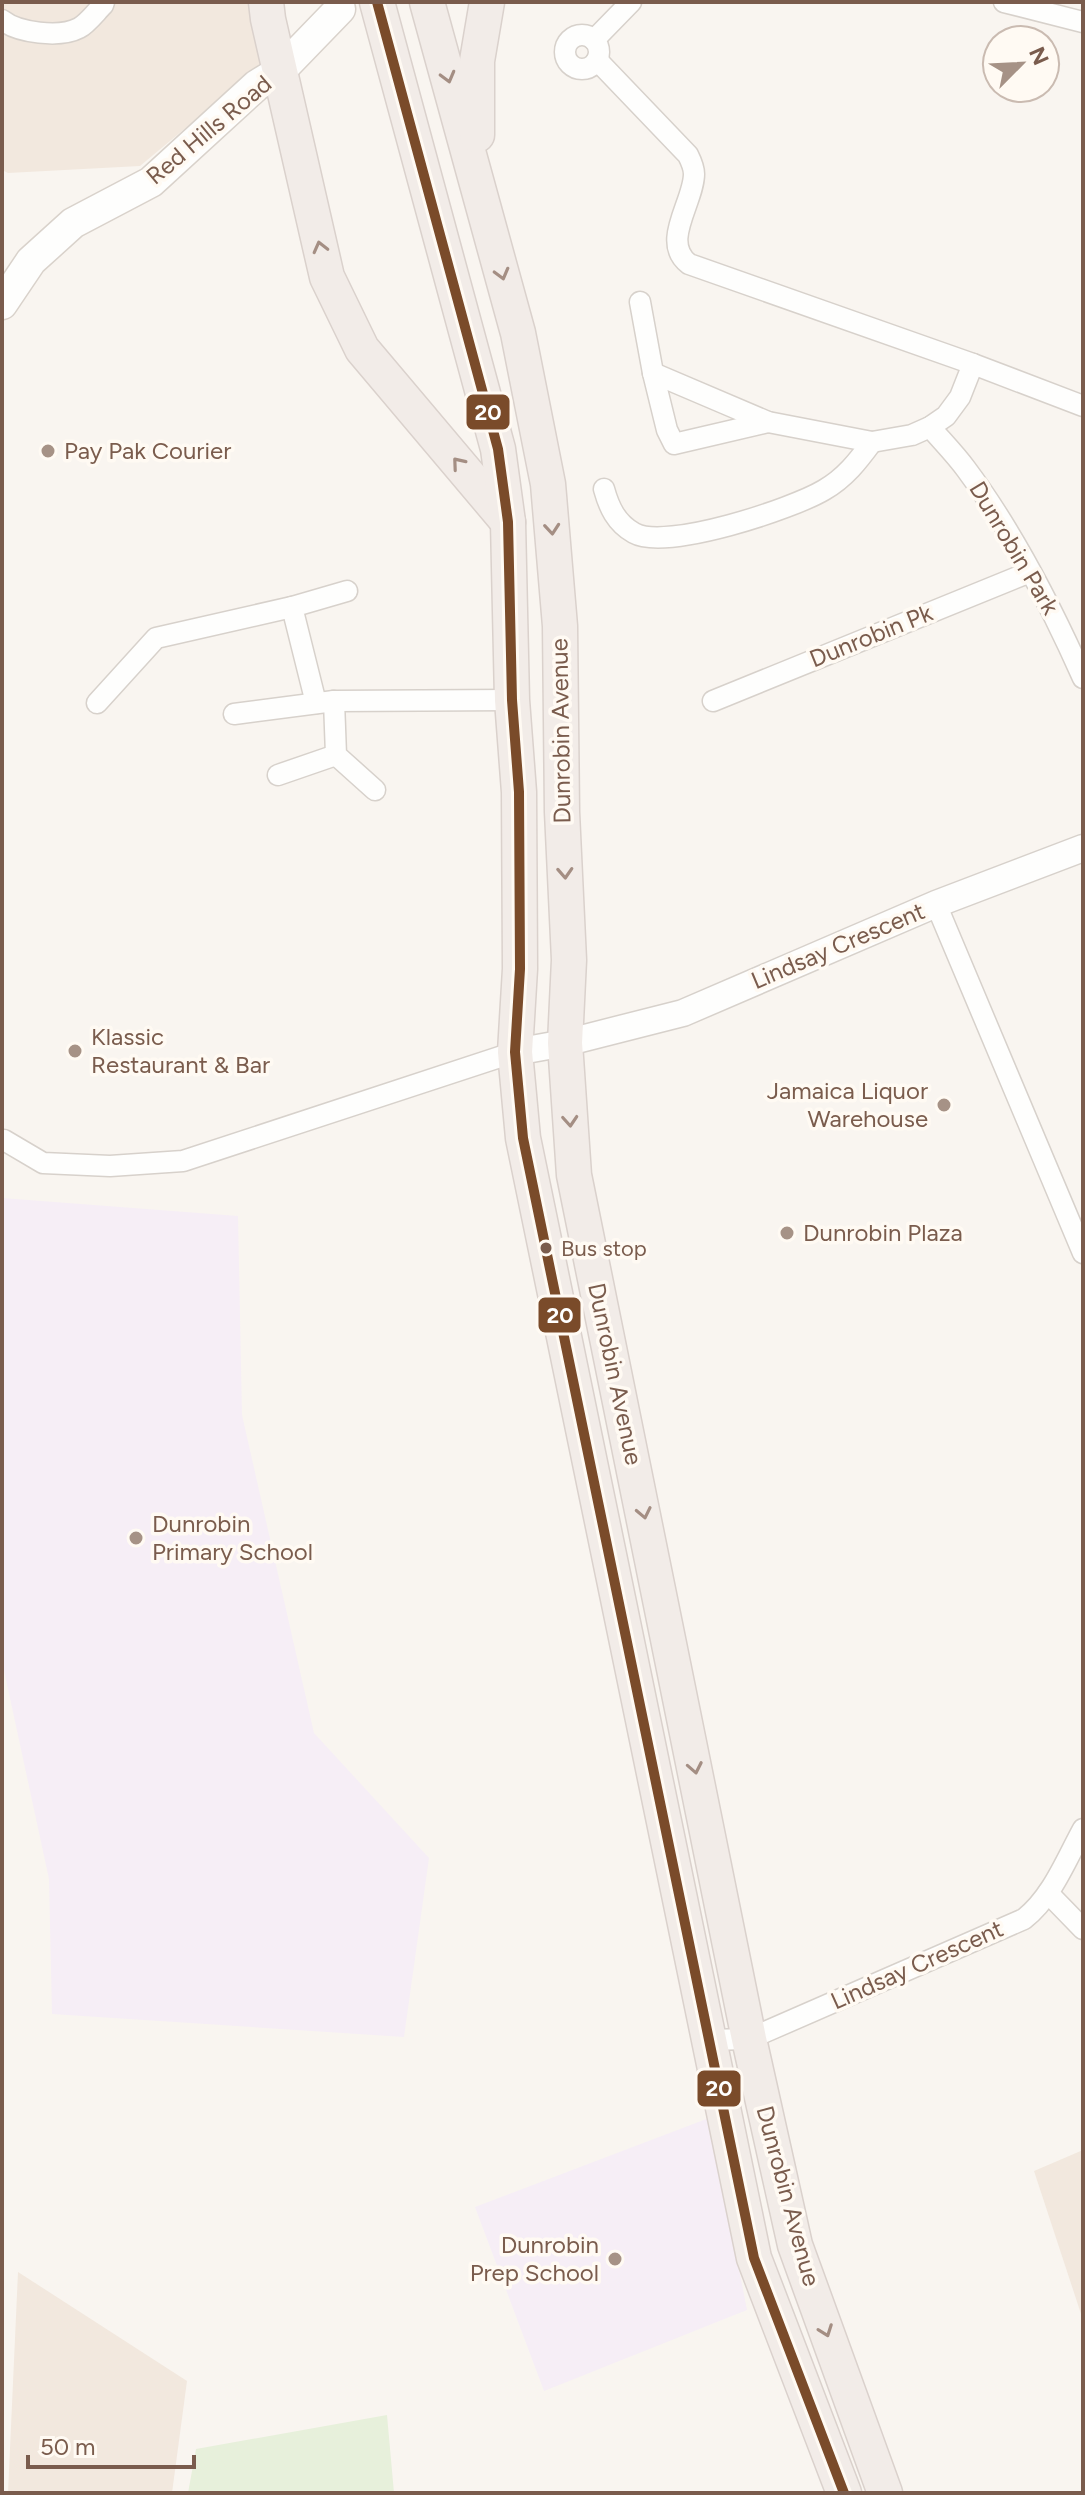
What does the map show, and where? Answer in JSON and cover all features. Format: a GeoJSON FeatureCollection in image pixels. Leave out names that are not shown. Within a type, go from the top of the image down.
{"type":"FeatureCollection","features":[{"type":"Feature","properties":{"kind":"highway"},"geometry":{"type":"LineString","coordinates":[[266,2],[327,277],[362,349],[508,522]]}},
{"type":"Feature","properties":{"kind":"highway","name":"Dunrobin Avenue"},"geometry":{"type":"LineString","coordinates":[[427,2],[518,333],[548,484],[560,626],[562,812],[569,960],[565,1043],[574,1175],[749,2039],[795,2245],[885,2493]]}},
{"type":"Feature","properties":{"kind":"highway"},"geometry":{"type":"LineString","coordinates":[[482,199],[476,118],[477,61],[487,2]]}},
{"type":"Feature","properties":{"kind":"highway","name":"Dunrobin Avenue"},"geometry":{"type":"LineString","coordinates":[[378,7],[498,449],[508,522],[512,700],[519,792],[520,969],[515,1052],[523,1138],[754,2258],[844,2493]]}},
{"type":"Feature","properties":{"kind":"main road","name":"Red Hills Road"},"geometry":{"type":"LineString","coordinates":[[2,304],[31,261],[73,223],[151,182],[257,85],[280,71],[340,9]]}},
{"type":"Feature","properties":{"kind":"street"},"geometry":{"type":"LineString","coordinates":[[2,20],[10,27],[45,34],[79,28],[104,2]]}},
{"type":"Feature","properties":{"kind":"street"},"geometry":{"type":"LineString","coordinates":[[631,2],[596,50],[688,155],[693,166],[692,185],[676,241],[682,259],[1083,406]]}},
{"type":"Feature","properties":{"kind":"street"},"geometry":{"type":"LineString","coordinates":[[1004,2],[1083,22]]}},
{"type":"Feature","properties":{"kind":"street"},"geometry":{"type":"LineString","coordinates":[[640,302],[653,373],[667,430],[674,444],[768,422]]}},
{"type":"Feature","properties":{"kind":"street"},"geometry":{"type":"LineString","coordinates":[[653,373],[768,422],[872,442],[912,435],[946,416],[960,397],[973,364]]}},
{"type":"Feature","properties":{"kind":"street","name":"Dunrobin Park"},"geometry":{"type":"LineString","coordinates":[[930,427],[966,468],[999,518],[1056,618],[1083,678]]}},
{"type":"Feature","properties":{"kind":"street"},"geometry":{"type":"LineString","coordinates":[[604,489],[610,510],[621,524],[636,535],[657,539],[680,537],[769,513],[824,490],[852,469],[872,442]]}},
{"type":"Feature","properties":{"kind":"street","name":"Dunrobin Pk"},"geometry":{"type":"LineString","coordinates":[[713,701],[1030,572]]}},
{"type":"Feature","properties":{"kind":"street"},"geometry":{"type":"LineString","coordinates":[[97,703],[156,638],[347,591]]}},
{"type":"Feature","properties":{"kind":"street"},"geometry":{"type":"LineString","coordinates":[[292,607],[325,702],[336,755],[375,790]]}},
{"type":"Feature","properties":{"kind":"street"},"geometry":{"type":"LineString","coordinates":[[234,714],[325,702],[512,700]]}},
{"type":"Feature","properties":{"kind":"street"},"geometry":{"type":"LineString","coordinates":[[278,775],[336,755]]}},
{"type":"Feature","properties":{"kind":"street"},"geometry":{"type":"LineString","coordinates":[[936,904],[1083,848]]}},
{"type":"Feature","properties":{"kind":"street","name":"Lindsay Crescent"},"geometry":{"type":"LineString","coordinates":[[515,1052],[565,1043],[683,1013],[936,904],[1083,1253]]}},
{"type":"Feature","properties":{"kind":"street"},"geometry":{"type":"LineString","coordinates":[[4,1140],[43,1163],[110,1166],[183,1161],[515,1052]]}},
{"type":"Feature","properties":{"kind":"street","name":"Lindsay Crescent"},"geometry":{"type":"LineString","coordinates":[[708,2040],[749,2039],[1024,1919],[1048,1893],[1083,1829]]}},
{"type":"Feature","properties":{"kind":"street"},"geometry":{"type":"LineString","coordinates":[[1048,1893],[1083,1929]]}},
{"type":"Feature","properties":{"kind":"shaded area"},"geometry":{"type":"Polygon","coordinates":[[[2,2],[259,2],[280,71],[249,75],[140,166],[8,173],[2,170],[2,2]]]}},
{"type":"Feature","properties":{"kind":"shaded area","name":"Dunrobin Primary School"},"geometry":{"type":"Polygon","coordinates":[[[2,1198],[238,1216],[242,1415],[314,1733],[429,1858],[404,2037],[52,2014],[49,1879],[2,1661],[2,1198]]]}},
{"type":"Feature","properties":{"kind":"shaded area","name":"Dunrobin Prep School"},"geometry":{"type":"Polygon","coordinates":[[[709,2118],[747,2310],[544,2391],[475,2207],[709,2118]]]}},
{"type":"Feature","properties":{"kind":"shaded area"},"geometry":{"type":"Polygon","coordinates":[[[1083,2150],[1083,2320],[1034,2171],[1083,2150]]]}},
{"type":"Feature","properties":{"kind":"shaded area"},"geometry":{"type":"Polygon","coordinates":[[[18,2272],[187,2381],[172,2493],[8,2493],[18,2272]]]}},
{"type":"Feature","properties":{"kind":"green space"},"geometry":{"type":"Polygon","coordinates":[[[387,2415],[394,2493],[188,2493],[196,2449],[387,2415]]]}},
{"type":"Feature","properties":{"kind":"transit line","name":"20"},"geometry":{"type":"LineString","coordinates":[[377,2],[498,449],[508,522],[512,700],[519,792],[520,969],[515,1052],[523,1138],[754,2258],[844,2493]]}},
{"type":"Feature","properties":{"kind":"place","name":"Pay Pak Courier"},"geometry":{"type":"Point","coordinates":[48,451]}},
{"type":"Feature","properties":{"kind":"place","name":"Klassic Restaurant & Bar"},"geometry":{"type":"Point","coordinates":[75,1051]}},
{"type":"Feature","properties":{"kind":"place","name":"Jamaica Liquor Warehouse"},"geometry":{"type":"Point","coordinates":[944,1105]}},
{"type":"Feature","properties":{"kind":"place","name":"Dunrobin Plaza"},"geometry":{"type":"Point","coordinates":[787,1233]}},
{"type":"Feature","properties":{"kind":"place","name":"Bus stop"},"geometry":{"type":"Point","coordinates":[546,1248]}},
{"type":"Feature","properties":{"kind":"place","name":"Dunrobin Primary School"},"geometry":{"type":"Point","coordinates":[136,1538]}},
{"type":"Feature","properties":{"kind":"place","name":"Dunrobin Prep School"},"geometry":{"type":"Point","coordinates":[615,2259]}}]}
